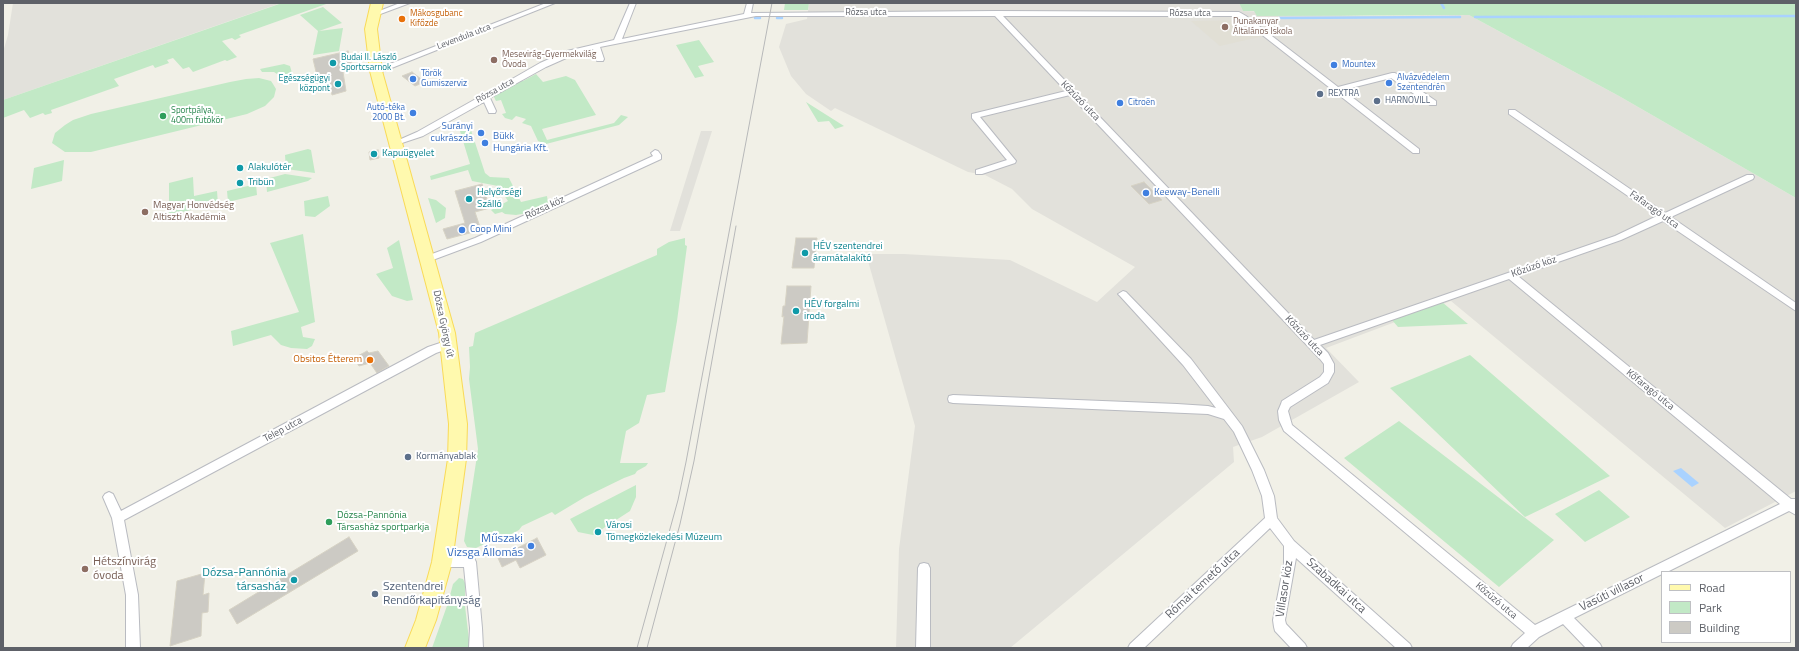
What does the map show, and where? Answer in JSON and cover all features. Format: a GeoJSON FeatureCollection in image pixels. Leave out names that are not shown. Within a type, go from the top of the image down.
{"type":"FeatureCollection","features":[{"type":"Feature","properties":{"kind":"main road","name":"Dózsa György út"},"geometry":{"type":"LineString","coordinates":[[377,3],[371,29],[376,71],[449,344],[458,424],[457,459],[442,562],[426,620],[415,648]]}},
{"type":"Feature","properties":{"kind":"street"},"geometry":{"type":"LineString","coordinates":[[373,15],[407,3]]}},
{"type":"Feature","properties":{"kind":"street","name":"Levendula utca"},"geometry":{"type":"LineString","coordinates":[[376,71],[552,3]]}},
{"type":"Feature","properties":{"kind":"street"},"geometry":{"type":"LineString","coordinates":[[617,42],[633,3]]}},
{"type":"Feature","properties":{"kind":"street"},"geometry":{"type":"LineString","coordinates":[[747,16],[750,3]]}},
{"type":"Feature","properties":{"kind":"street","name":"Rózsa utca"},"geometry":{"type":"LineString","coordinates":[[396,143],[420,134],[485,96],[543,65],[570,53],[596,46],[765,13],[1239,14],[1338,88],[1416,151]]}},
{"type":"Feature","properties":{"kind":"street","name":"Kőzúzó utca"},"geometry":{"type":"LineString","coordinates":[[996,13],[1324,356],[1329,364],[1329,372],[1324,380],[1286,404],[1283,411],[1284,420],[1288,428],[1534,633]]}},
{"type":"Feature","properties":{"kind":"street"},"geometry":{"type":"LineString","coordinates":[[596,46],[600,59]]}},
{"type":"Feature","properties":{"kind":"street"},"geometry":{"type":"LineString","coordinates":[[1338,88],[1392,75],[1433,103]]}},
{"type":"Feature","properties":{"kind":"street"},"geometry":{"type":"LineString","coordinates":[[979,172],[1012,161],[975,116],[1071,92]]}},
{"type":"Feature","properties":{"kind":"street"},"geometry":{"type":"LineString","coordinates":[[485,96],[492,111]]}},
{"type":"Feature","properties":{"kind":"street","name":"Fafaragó utca"},"geometry":{"type":"LineString","coordinates":[[1512,112],[1796,308]]}},
{"type":"Feature","properties":{"kind":"street","name":"Rózsa köz"},"geometry":{"type":"LineString","coordinates":[[427,259],[478,240],[554,201],[658,157],[655,153]]}},
{"type":"Feature","properties":{"kind":"street","name":"Kőzúzó köz"},"geometry":{"type":"LineString","coordinates":[[1313,344],[1618,238],[1750,178]]}},
{"type":"Feature","properties":{"kind":"street","name":"Kőfaragó utca"},"geometry":{"type":"LineString","coordinates":[[1510,275],[1794,506]]}},
{"type":"Feature","properties":{"kind":"street"},"geometry":{"type":"LineString","coordinates":[[1123,294],[1187,362],[1238,430],[1258,470],[1268,496],[1271,520]]}},
{"type":"Feature","properties":{"kind":"street","name":"Telep utca"},"geometry":{"type":"LineString","coordinates":[[118,518],[432,350],[449,344]]}},
{"type":"Feature","properties":{"kind":"street"},"geometry":{"type":"LineString","coordinates":[[952,399],[1177,408],[1208,410],[1228,416]]}},
{"type":"Feature","properties":{"kind":"street"},"geometry":{"type":"LineString","coordinates":[[110,497],[118,518],[132,595],[133,648]]}},
{"type":"Feature","properties":{"kind":"street","name":"Vasúti villasor"},"geometry":{"type":"LineString","coordinates":[[1518,648],[1534,633],[1564,616],[1794,506]]}},
{"type":"Feature","properties":{"kind":"street","name":"Szabadkai utca"},"geometry":{"type":"LineString","coordinates":[[1271,520],[1290,545],[1405,648]]}},
{"type":"Feature","properties":{"kind":"street","name":"Római temető utca"},"geometry":{"type":"LineString","coordinates":[[1135,648],[1271,520]]}},
{"type":"Feature","properties":{"kind":"street","name":"Villasor köz"},"geometry":{"type":"LineString","coordinates":[[1290,545],[1290,564],[1279,620],[1280,627],[1300,648]]}},
{"type":"Feature","properties":{"kind":"street"},"geometry":{"type":"LineString","coordinates":[[442,562],[470,562],[476,628],[476,648]]}},
{"type":"Feature","properties":{"kind":"street"},"geometry":{"type":"LineString","coordinates":[[923,648],[924,568]]}},
{"type":"Feature","properties":{"kind":"street"},"geometry":{"type":"LineString","coordinates":[[1564,616],[1594,648]]}},
{"type":"Feature","properties":{"kind":"shaded area"},"geometry":{"type":"Polygon","coordinates":[[[13,3],[281,3],[3,100],[3,52],[8,35],[13,3]]]}},
{"type":"Feature","properties":{"kind":"shaded area"},"geometry":{"type":"Polygon","coordinates":[[[809,3],[1239,3],[1243,11],[1365,16],[1469,15],[1619,96],[1796,198],[1796,491],[1725,528],[1451,301],[1326,348],[1359,382],[1262,437],[1233,447],[1234,462],[1010,648],[896,648],[899,549],[915,426],[866,254],[904,254],[1010,260],[1097,302],[1135,267],[1032,209],[1012,189],[985,175],[968,172],[835,108],[831,111],[806,94],[791,76],[779,47],[786,24],[807,19],[809,3]]]}},
{"type":"Feature","properties":{"kind":"shaded area","name":"Dunakanyar Általános Iskola"},"geometry":{"type":"Polygon","coordinates":[[[1244,20],[1264,36],[1220,46],[1191,21],[1244,20]]]}},
{"type":"Feature","properties":{"kind":"shaded area"},"geometry":{"type":"Polygon","coordinates":[[[701,131],[712,131],[680,231],[670,231],[701,131]]]}},
{"type":"Feature","properties":{"kind":"green space"},"geometry":{"type":"Polygon","coordinates":[[[282,3],[329,3],[239,35],[241,37],[235,40],[232,38],[222,41],[237,57],[227,61],[225,60],[193,72],[189,67],[183,69],[173,58],[167,60],[169,63],[155,68],[153,65],[114,79],[119,86],[51,110],[52,113],[45,115],[43,113],[30,118],[24,110],[3,118],[3,100],[282,3]]]}},
{"type":"Feature","properties":{"kind":"green space"},"geometry":{"type":"Polygon","coordinates":[[[785,3],[809,3],[808,10],[784,10],[785,3]]]}},
{"type":"Feature","properties":{"kind":"green space"},"geometry":{"type":"Polygon","coordinates":[[[1239,3],[1796,3],[1796,198],[1619,96],[1469,15],[1257,16],[1254,11],[1243,11],[1239,3]]]}},
{"type":"Feature","properties":{"kind":"green space"},"geometry":{"type":"Polygon","coordinates":[[[323,7],[342,23],[319,31],[343,28],[339,51],[313,55],[318,31],[300,15],[323,7]]]}},
{"type":"Feature","properties":{"kind":"green space"},"geometry":{"type":"Polygon","coordinates":[[[699,40],[714,62],[698,66],[704,76],[695,78],[676,45],[699,40]]]}},
{"type":"Feature","properties":{"kind":"green space"},"geometry":{"type":"Polygon","coordinates":[[[284,64],[290,66],[294,80],[282,80],[280,76],[274,72],[262,72],[260,69],[284,64]]]}},
{"type":"Feature","properties":{"kind":"green space"},"geometry":{"type":"Polygon","coordinates":[[[536,74],[543,82],[566,76],[575,80],[596,115],[542,129],[547,140],[614,123],[621,115],[628,117],[619,125],[546,144],[538,141],[531,126],[522,123],[526,119],[516,116],[512,120],[505,118],[502,114],[506,113],[501,100],[496,101],[493,95],[520,80],[523,81],[536,74]]]}},
{"type":"Feature","properties":{"kind":"green space","name":"Sportpálya, 400m futókör"},"geometry":{"type":"Polygon","coordinates":[[[259,78],[271,81],[276,89],[274,97],[265,106],[247,114],[91,152],[65,152],[52,143],[55,133],[65,125],[73,120],[91,114],[230,82],[259,78]]]}},
{"type":"Feature","properties":{"kind":"green space"},"geometry":{"type":"Polygon","coordinates":[[[806,102],[844,126],[835,129],[829,121],[818,122],[806,102]]]}},
{"type":"Feature","properties":{"kind":"green space"},"geometry":{"type":"Polygon","coordinates":[[[469,124],[485,173],[490,177],[509,178],[521,202],[547,196],[548,203],[533,212],[516,215],[505,214],[502,212],[495,214],[491,210],[508,201],[498,186],[472,181],[468,170],[431,180],[430,176],[470,164],[460,131],[469,124]]]}},
{"type":"Feature","properties":{"kind":"green space"},"geometry":{"type":"Polygon","coordinates":[[[308,149],[311,150],[315,173],[286,169],[285,155],[308,149]]]}},
{"type":"Feature","properties":{"kind":"green space"},"geometry":{"type":"Polygon","coordinates":[[[64,160],[62,181],[31,189],[34,168],[64,160]]]}},
{"type":"Feature","properties":{"kind":"green space"},"geometry":{"type":"Polygon","coordinates":[[[285,174],[312,178],[308,181],[267,192],[266,179],[285,174]]]}},
{"type":"Feature","properties":{"kind":"green space"},"geometry":{"type":"Polygon","coordinates":[[[193,177],[194,196],[217,191],[218,204],[169,215],[169,183],[193,177]]]}},
{"type":"Feature","properties":{"kind":"green space"},"geometry":{"type":"Polygon","coordinates":[[[256,184],[257,195],[228,202],[227,191],[256,184]]]}},
{"type":"Feature","properties":{"kind":"green space"},"geometry":{"type":"Polygon","coordinates":[[[328,196],[330,206],[315,217],[305,216],[304,201],[328,196]]]}},
{"type":"Feature","properties":{"kind":"green space"},"geometry":{"type":"Polygon","coordinates":[[[428,198],[436,200],[446,208],[445,218],[436,223],[428,198]]]}},
{"type":"Feature","properties":{"kind":"green space"},"geometry":{"type":"Polygon","coordinates":[[[303,234],[315,322],[301,327],[303,337],[315,339],[312,346],[307,349],[291,348],[281,345],[271,335],[233,346],[231,331],[299,312],[270,243],[303,234]]]}},
{"type":"Feature","properties":{"kind":"green space"},"geometry":{"type":"Polygon","coordinates":[[[685,238],[685,245],[687,246],[677,321],[665,392],[647,395],[639,423],[626,431],[620,463],[648,463],[646,466],[637,471],[635,474],[585,497],[555,515],[552,512],[522,526],[519,530],[500,540],[497,538],[476,548],[467,547],[464,541],[478,449],[469,379],[469,347],[473,346],[475,333],[657,255],[657,249],[669,242],[685,238]]]}},
{"type":"Feature","properties":{"kind":"green space"},"geometry":{"type":"Polygon","coordinates":[[[399,240],[413,300],[407,301],[392,296],[376,274],[393,268],[387,248],[399,240]]]}},
{"type":"Feature","properties":{"kind":"green space"},"geometry":{"type":"Polygon","coordinates":[[[1442,302],[1468,324],[1398,327],[1392,320],[1442,302]]]}},
{"type":"Feature","properties":{"kind":"green space"},"geometry":{"type":"Polygon","coordinates":[[[1470,355],[1610,476],[1525,517],[1390,388],[1470,355]]]}},
{"type":"Feature","properties":{"kind":"green space"},"geometry":{"type":"Polygon","coordinates":[[[1399,421],[1554,540],[1499,587],[1344,458],[1399,421]]]}},
{"type":"Feature","properties":{"kind":"green space"},"geometry":{"type":"Polygon","coordinates":[[[636,485],[636,497],[630,511],[593,535],[578,532],[570,519],[636,485]]]}},
{"type":"Feature","properties":{"kind":"green space"},"geometry":{"type":"Polygon","coordinates":[[[1599,490],[1630,517],[1585,542],[1555,514],[1599,490]]]}},
{"type":"Feature","properties":{"kind":"green space"},"geometry":{"type":"Polygon","coordinates":[[[459,578],[463,579],[465,583],[465,606],[470,648],[432,648],[453,584],[459,578]]]}},
{"type":"Feature","properties":{"kind":"water"},"geometry":{"type":"Polygon","coordinates":[[[1681,468],[1699,483],[1692,487],[1673,471],[1681,468]]]}},
{"type":"Feature","properties":{"kind":"building","name":"Budai II. László Sportcsarnok"},"geometry":{"type":"Polygon","coordinates":[[[348,51],[353,67],[350,68],[351,70],[343,72],[346,91],[332,95],[328,76],[325,77],[324,74],[317,76],[313,59],[348,51]]]}},
{"type":"Feature","properties":{"kind":"building","name":"Török Gumiszerviz"},"geometry":{"type":"Polygon","coordinates":[[[412,72],[425,82],[415,86],[402,76],[412,72]]]}},
{"type":"Feature","properties":{"kind":"building","name":"Kapuügyelet"},"geometry":{"type":"Polygon","coordinates":[[[378,150],[379,158],[370,160],[369,152],[378,150]]]}},
{"type":"Feature","properties":{"kind":"building","name":"Keeway-Benelli"},"geometry":{"type":"Polygon","coordinates":[[[1144,182],[1162,200],[1149,204],[1131,186],[1144,182]]]}},
{"type":"Feature","properties":{"kind":"building"},"geometry":{"type":"Polygon","coordinates":[[[482,184],[490,208],[475,212],[481,230],[447,239],[443,229],[465,223],[455,191],[482,184]]]}},
{"type":"Feature","properties":{"kind":"building","name":"HÉV szentendrei áramátalakító"},"geometry":{"type":"Polygon","coordinates":[[[796,238],[817,238],[814,268],[792,268],[796,238]]]}},
{"type":"Feature","properties":{"kind":"building","name":"HÉV forgalmi iroda"},"geometry":{"type":"Polygon","coordinates":[[[787,286],[811,286],[807,343],[781,344],[784,316],[782,317],[783,306],[785,306],[787,286]]]}},
{"type":"Feature","properties":{"kind":"building","name":"Obsitos Étterem"},"geometry":{"type":"Polygon","coordinates":[[[367,351],[369,353],[378,351],[389,366],[377,373],[370,363],[359,366],[354,358],[367,351]]]}},
{"type":"Feature","properties":{"kind":"building","name":"Dózsa-Pannónia társasház"},"geometry":{"type":"Polygon","coordinates":[[[349,537],[358,551],[237,624],[229,610],[349,537]]]}},
{"type":"Feature","properties":{"kind":"building","name":"Műszaki Vizsga Állomás"},"geometry":{"type":"Polygon","coordinates":[[[537,538],[546,555],[520,568],[516,560],[502,567],[498,558],[537,538]]]}},
{"type":"Feature","properties":{"kind":"building","name":"Dózsa-Pannónia társasház"},"geometry":{"type":"Polygon","coordinates":[[[205,573],[203,595],[209,593],[208,612],[202,613],[201,636],[170,646],[177,581],[205,573]]]}},
{"type":"Feature","properties":{"kind":"waterway"},"geometry":{"type":"LineString","coordinates":[[1441,3],[1444,8]]}},
{"type":"Feature","properties":{"kind":"waterway"},"geometry":{"type":"LineString","coordinates":[[1475,17],[1796,16]]}},
{"type":"Feature","properties":{"kind":"waterway"},"geometry":{"type":"LineString","coordinates":[[1279,18],[1460,17]]}},
{"type":"Feature","properties":{"kind":"waterway"},"geometry":{"type":"LineString","coordinates":[[755,18],[760,18]]}},
{"type":"Feature","properties":{"kind":"waterway"},"geometry":{"type":"LineString","coordinates":[[777,18],[782,18]]}},
{"type":"Feature","properties":{"kind":"tram line"},"geometry":{"type":"LineString","coordinates":[[637,648],[678,500],[686,462],[772,3]]}},
{"type":"Feature","properties":{"kind":"tram line"},"geometry":{"type":"LineString","coordinates":[[647,648],[680,524],[694,461],[736,226]]}},
{"type":"Feature","properties":{"kind":"place","name":"Mákosgubanc Kifőzde"},"geometry":{"type":"Point","coordinates":[402,19]}},
{"type":"Feature","properties":{"kind":"place","name":"Dunakanyar Általános Iskola"},"geometry":{"type":"Point","coordinates":[1225,27]}},
{"type":"Feature","properties":{"kind":"place","name":"Mesevirág-Gyermekvilág Óvoda"},"geometry":{"type":"Point","coordinates":[494,60]}},
{"type":"Feature","properties":{"kind":"place","name":"Budai II. László Sportcsarnok"},"geometry":{"type":"Point","coordinates":[333,63]}},
{"type":"Feature","properties":{"kind":"place","name":"Mountex"},"geometry":{"type":"Point","coordinates":[1334,65]}},
{"type":"Feature","properties":{"kind":"place","name":"Török Gumiszerviz"},"geometry":{"type":"Point","coordinates":[413,79]}},
{"type":"Feature","properties":{"kind":"place","name":"Alvázvédelem Szentendrén"},"geometry":{"type":"Point","coordinates":[1389,83]}},
{"type":"Feature","properties":{"kind":"place","name":"Egészségügyi központ"},"geometry":{"type":"Point","coordinates":[338,84]}},
{"type":"Feature","properties":{"kind":"place","name":"REXTRA"},"geometry":{"type":"Point","coordinates":[1320,94]}},
{"type":"Feature","properties":{"kind":"place","name":"HARNOVILL"},"geometry":{"type":"Point","coordinates":[1377,101]}},
{"type":"Feature","properties":{"kind":"place","name":"Citroën"},"geometry":{"type":"Point","coordinates":[1120,103]}},
{"type":"Feature","properties":{"kind":"place","name":"Autó-téka 2000 Bt."},"geometry":{"type":"Point","coordinates":[413,113]}},
{"type":"Feature","properties":{"kind":"place","name":"Sportpálya, 400m futókör"},"geometry":{"type":"Point","coordinates":[163,116]}},
{"type":"Feature","properties":{"kind":"place","name":"Surányi cukrászda"},"geometry":{"type":"Point","coordinates":[481,133]}},
{"type":"Feature","properties":{"kind":"place","name":"Bükk Hungária Kft."},"geometry":{"type":"Point","coordinates":[485,143]}},
{"type":"Feature","properties":{"kind":"place","name":"Kapuügyelet"},"geometry":{"type":"Point","coordinates":[374,154]}},
{"type":"Feature","properties":{"kind":"place","name":"Alakulótér"},"geometry":{"type":"Point","coordinates":[240,168]}},
{"type":"Feature","properties":{"kind":"place","name":"Tribün"},"geometry":{"type":"Point","coordinates":[240,183]}},
{"type":"Feature","properties":{"kind":"place","name":"Keeway-Benelli"},"geometry":{"type":"Point","coordinates":[1146,193]}},
{"type":"Feature","properties":{"kind":"place","name":"Helyőrségi Szálló"},"geometry":{"type":"Point","coordinates":[469,199]}},
{"type":"Feature","properties":{"kind":"place","name":"Magyar Honvédség Altiszti Akadémia"},"geometry":{"type":"Point","coordinates":[145,212]}},
{"type":"Feature","properties":{"kind":"place","name":"Coop Mini"},"geometry":{"type":"Point","coordinates":[462,230]}},
{"type":"Feature","properties":{"kind":"place","name":"HÉV szentendrei áramátalakító"},"geometry":{"type":"Point","coordinates":[805,253]}},
{"type":"Feature","properties":{"kind":"place","name":"HÉV forgalmi iroda"},"geometry":{"type":"Point","coordinates":[796,311]}},
{"type":"Feature","properties":{"kind":"place","name":"Obsitos Étterem"},"geometry":{"type":"Point","coordinates":[370,360]}},
{"type":"Feature","properties":{"kind":"place","name":"Kormányablak"},"geometry":{"type":"Point","coordinates":[408,457]}},
{"type":"Feature","properties":{"kind":"place","name":"Dózsa-Pannónia Társasház sportparkja"},"geometry":{"type":"Point","coordinates":[329,522]}},
{"type":"Feature","properties":{"kind":"place","name":"Városi Tömegközlekedési Múzeum"},"geometry":{"type":"Point","coordinates":[598,532]}},
{"type":"Feature","properties":{"kind":"place","name":"Műszaki Vizsga Állomás"},"geometry":{"type":"Point","coordinates":[531,546]}},
{"type":"Feature","properties":{"kind":"place","name":"Hétszínvirág óvoda"},"geometry":{"type":"Point","coordinates":[85,569]}},
{"type":"Feature","properties":{"kind":"place","name":"Dózsa-Pannónia társasház"},"geometry":{"type":"Point","coordinates":[294,580]}},
{"type":"Feature","properties":{"kind":"place","name":"Szentendrei Rendőrkapitányság"},"geometry":{"type":"Point","coordinates":[375,594]}}]}
